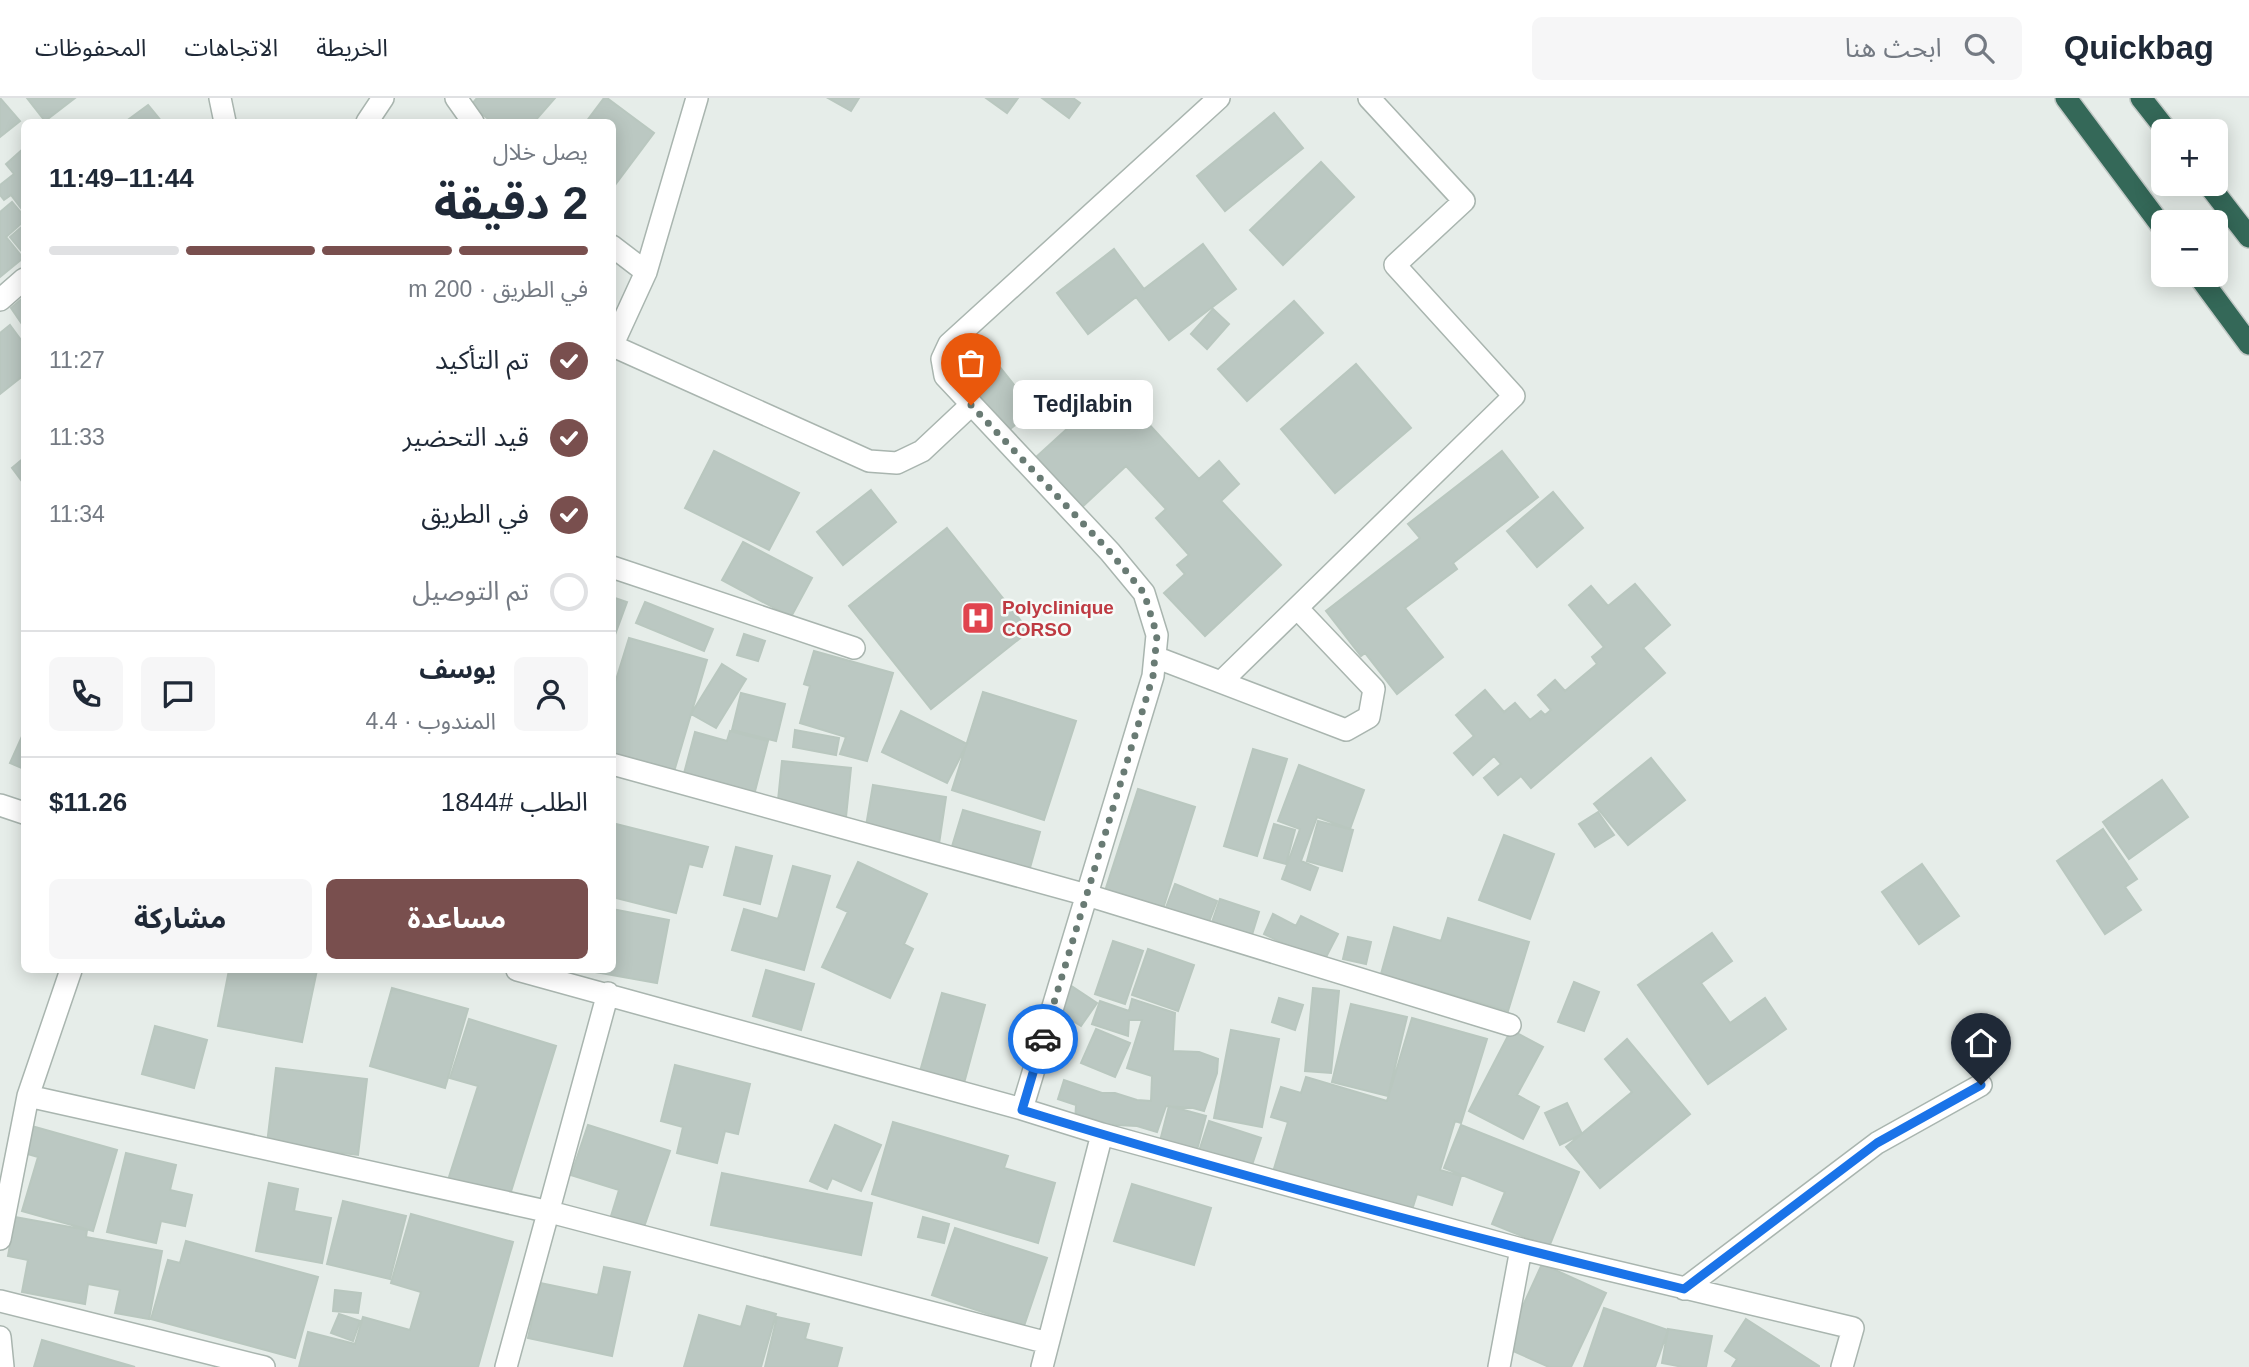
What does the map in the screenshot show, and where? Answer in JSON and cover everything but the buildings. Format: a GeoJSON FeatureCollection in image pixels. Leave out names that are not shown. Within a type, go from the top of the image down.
{"type":"FeatureCollection","features":[{"type":"Feature","properties":{"kind":"highway"},"geometry":{"type":"LineString","coordinates":[[2066,98],[2151,213]]}},
{"type":"Feature","properties":{"kind":"highway"},"geometry":{"type":"LineString","coordinates":[[2141,98],[2158,119]]}},
{"type":"Feature","properties":{"kind":"highway"},"geometry":{"type":"LineString","coordinates":[[2217,196],[2249,237]]}},
{"type":"Feature","properties":{"kind":"highway"},"geometry":{"type":"LineString","coordinates":[[2206,287],[2249,344]]}},
{"type":"Feature","properties":{"kind":"street"},"geometry":{"type":"LineString","coordinates":[[220,98],[224,119]]}},
{"type":"Feature","properties":{"kind":"street"},"geometry":{"type":"LineString","coordinates":[[369,119],[383,98]]}},
{"type":"Feature","properties":{"kind":"street"},"geometry":{"type":"LineString","coordinates":[[456,98],[471,119]]}},
{"type":"Feature","properties":{"kind":"street"},"geometry":{"type":"LineString","coordinates":[[616,339],[646,272],[696,98]]}},
{"type":"Feature","properties":{"kind":"street"},"geometry":{"type":"LineString","coordinates":[[1022,1110],[1153,676],[1157,635],[1144,593],[1110,552],[945,376],[942,359],[949,344],[1219,98]]}},
{"type":"Feature","properties":{"kind":"street"},"geometry":{"type":"LineString","coordinates":[[1222,681],[1514,396],[1395,265],[1464,201],[1368,98]]}},
{"type":"Feature","properties":{"kind":"street"},"geometry":{"type":"LineString","coordinates":[[616,249],[646,272]]}},
{"type":"Feature","properties":{"kind":"street"},"geometry":{"type":"LineString","coordinates":[[0,300],[21,282]]}},
{"type":"Feature","properties":{"kind":"street"},"geometry":{"type":"LineString","coordinates":[[616,347],[869,461],[897,463],[922,452],[971,405]]}},
{"type":"Feature","properties":{"kind":"street"},"geometry":{"type":"LineString","coordinates":[[616,568],[854,648]]}},
{"type":"Feature","properties":{"kind":"street"},"geometry":{"type":"LineString","coordinates":[[1155,657],[1346,730],[1369,717],[1374,689],[1297,608]]}},
{"type":"Feature","properties":{"kind":"street"},"geometry":{"type":"LineString","coordinates":[[616,765],[1087,895],[1510,1025]]}},
{"type":"Feature","properties":{"kind":"street"},"geometry":{"type":"LineString","coordinates":[[0,805],[21,812]]}},
{"type":"Feature","properties":{"kind":"street"},"geometry":{"type":"LineString","coordinates":[[0,1239],[28,1097],[70,973]]}},
{"type":"Feature","properties":{"kind":"street"},"geometry":{"type":"LineString","coordinates":[[529,973],[1521,1250],[1853,1328],[1842,1367]]}},
{"type":"Feature","properties":{"kind":"street"},"geometry":{"type":"LineString","coordinates":[[506,1367],[608,993]]}},
{"type":"Feature","properties":{"kind":"street"},"geometry":{"type":"LineString","coordinates":[[1684,1289],[1877,1143],[1981,1085]]}},
{"type":"Feature","properties":{"kind":"street"},"geometry":{"type":"LineString","coordinates":[[28,1097],[550,1212],[1048,1343]]}},
{"type":"Feature","properties":{"kind":"street"},"geometry":{"type":"LineString","coordinates":[[1042,1367],[1102,1134]]}},
{"type":"Feature","properties":{"kind":"street"},"geometry":{"type":"LineString","coordinates":[[1499,1367],[1521,1250]]}},
{"type":"Feature","properties":{"kind":"street"},"geometry":{"type":"LineString","coordinates":[[0,1301],[264,1367]]}},
{"type":"Feature","properties":{"kind":"street"},"geometry":{"type":"LineString","coordinates":[[0,1337],[3,1367]]}},
{"type":"Feature","properties":{"kind":"way so far"},"geometry":{"type":"LineString","coordinates":[[971,405],[1110,552],[1144,593],[1157,635],[1153,676],[1043,1039]]}},
{"type":"Feature","properties":{"kind":"place","name":"Tedjlabin"},"geometry":{"type":"Point","coordinates":[971,405]}},
{"type":"Feature","properties":{"kind":"place","name":"Polyclinique CORSO"},"geometry":{"type":"Point","coordinates":[978,618]}},
{"type":"Feature","properties":{"kind":"route"},"geometry":{"type":"LineString","coordinates":[[1043,1039],[1022,1110],[1521,1250],[1684,1289],[1877,1143],[1981,1085]]}}]}
